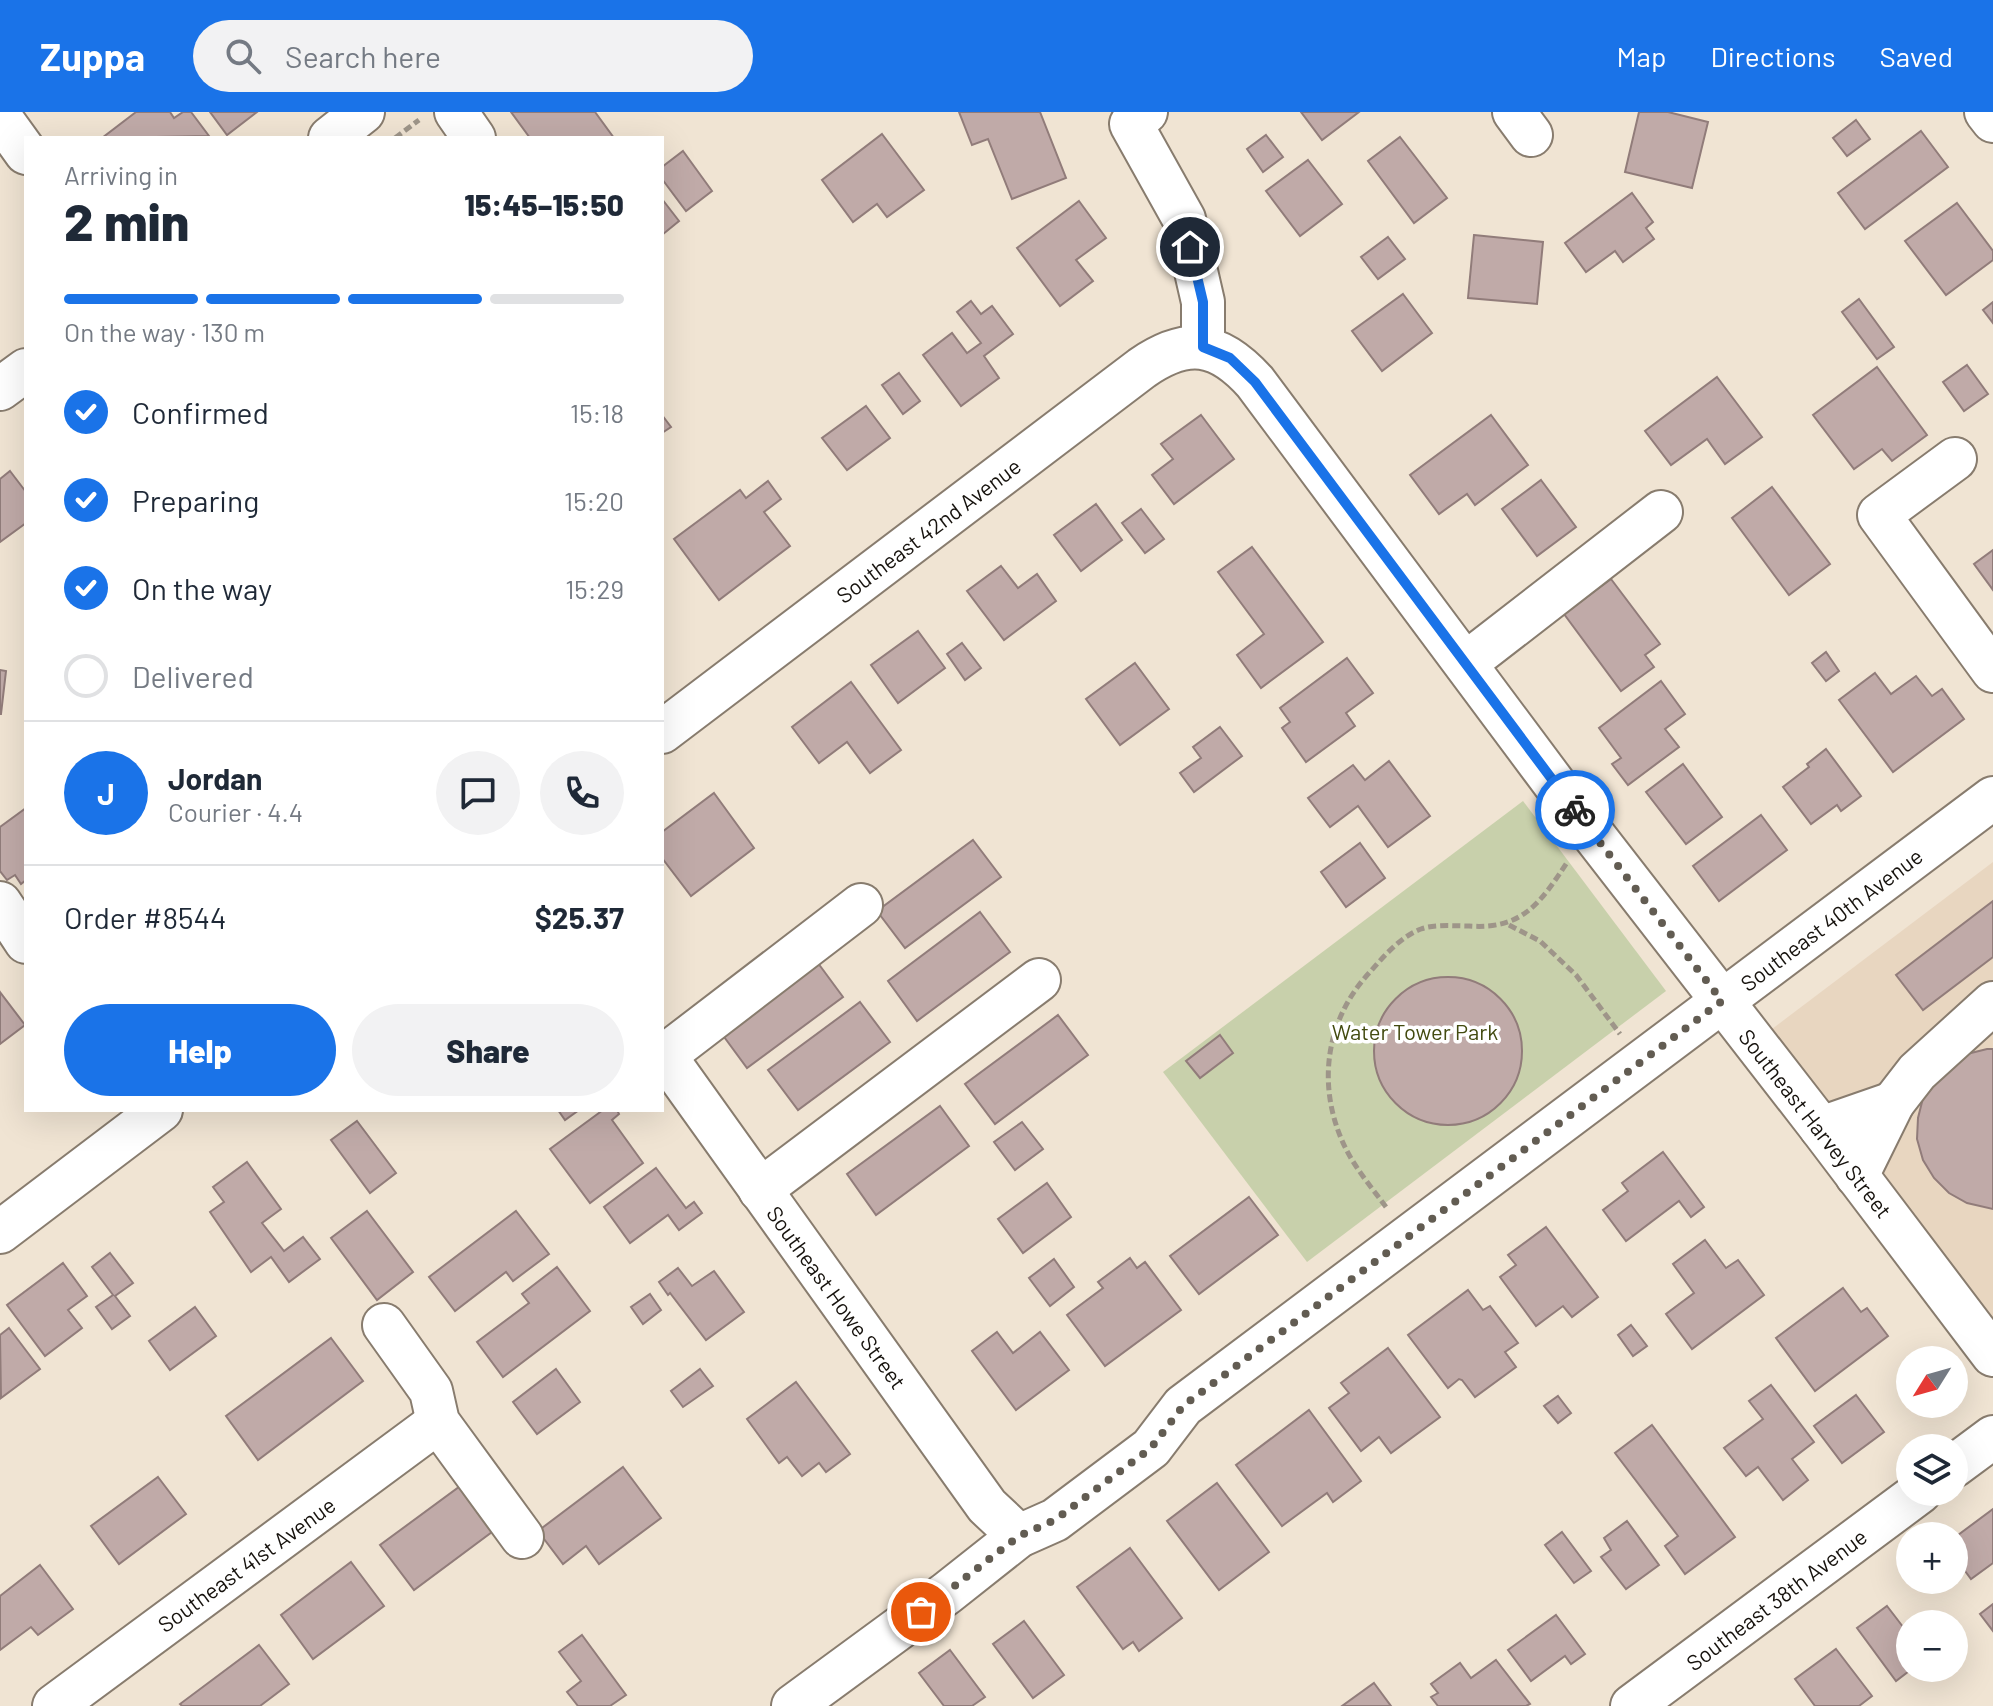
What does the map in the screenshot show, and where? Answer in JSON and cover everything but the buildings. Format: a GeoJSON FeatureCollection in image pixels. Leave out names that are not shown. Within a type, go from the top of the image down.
{"type":"FeatureCollection","features":[{"type":"Feature","properties":{"kind":"street"},"geometry":{"type":"LineString","coordinates":[[333,136],[363,112]]}},
{"type":"Feature","properties":{"kind":"street"},"geometry":{"type":"LineString","coordinates":[[456,112],[473,136]]}},
{"type":"Feature","properties":{"kind":"street"},"geometry":{"type":"LineString","coordinates":[[1146,112],[1131,124],[1184,219],[1203,302],[1203,347]]}},
{"type":"Feature","properties":{"kind":"street"},"geometry":{"type":"LineString","coordinates":[[1986,112],[1993,121]]}},
{"type":"Feature","properties":{"kind":"street"},"geometry":{"type":"LineString","coordinates":[[0,117],[24,150]]}},
{"type":"Feature","properties":{"kind":"street","name":"Southeast 42nd Avenue"},"geometry":{"type":"LineString","coordinates":[[664,730],[1142,368],[1175,350],[1187,346],[1203,347]]}},
{"type":"Feature","properties":{"kind":"street","name":"Southeast Harvey Street"},"geometry":{"type":"LineString","coordinates":[[1203,347],[1230,358],[1255,382],[1589,829],[1993,1355]]}},
{"type":"Feature","properties":{"kind":"street"},"geometry":{"type":"LineString","coordinates":[[0,389],[24,371]]}},
{"type":"Feature","properties":{"kind":"street"},"geometry":{"type":"LineString","coordinates":[[1955,459],[1879,515],[1993,671]]}},
{"type":"Feature","properties":{"kind":"street"},"geometry":{"type":"LineString","coordinates":[[1466,663],[1661,512]]}},
{"type":"Feature","properties":{"kind":"street","name":"Southeast 40th Avenue"},"geometry":{"type":"LineString","coordinates":[[793,1706],[1019,1536],[1055,1520],[1151,1448],[1183,1406],[1993,798]]}},
{"type":"Feature","properties":{"kind":"street"},"geometry":{"type":"LineString","coordinates":[[0,903],[24,939]]}},
{"type":"Feature","properties":{"kind":"street"},"geometry":{"type":"LineString","coordinates":[[664,1053],[861,905]]}},
{"type":"Feature","properties":{"kind":"street"},"geometry":{"type":"LineString","coordinates":[[760,1190],[1039,980]]}},
{"type":"Feature","properties":{"kind":"street"},"geometry":{"type":"LineString","coordinates":[[1857,1176],[1893,1103],[1917,1072],[1993,1003]]}},
{"type":"Feature","properties":{"kind":"street","name":"Southeast Howe Street"},"geometry":{"type":"LineString","coordinates":[[664,1055],[987,1506],[1019,1536]]}},
{"type":"Feature","properties":{"kind":"street"},"geometry":{"type":"LineString","coordinates":[[1821,1128],[1893,1103]]}},
{"type":"Feature","properties":{"kind":"street"},"geometry":{"type":"LineString","coordinates":[[0,1232],[155,1112]]}},
{"type":"Feature","properties":{"kind":"street"},"geometry":{"type":"LineString","coordinates":[[384,1325],[431,1391],[438,1422],[522,1537]]}},
{"type":"Feature","properties":{"kind":"street","name":"Southeast 41st Avenue"},"geometry":{"type":"LineString","coordinates":[[54,1706],[438,1422]]}},
{"type":"Feature","properties":{"kind":"street"},"geometry":{"type":"LineString","coordinates":[[1968,1456],[1993,1437]]}},
{"type":"Feature","properties":{"kind":"street","name":"Southeast 38th Avenue"},"geometry":{"type":"LineString","coordinates":[[1632,1706],[1901,1506]]}},
{"type":"Feature","properties":{"kind":"path"},"geometry":{"type":"LineString","coordinates":[[398,136],[429,112]]}},
{"type":"Feature","properties":{"kind":"path"},"geometry":{"type":"LineString","coordinates":[[1508,924],[1532,908],[1551,887],[1589,829]]}},
{"type":"Feature","properties":{"kind":"path"},"geometry":{"type":"LineString","coordinates":[[1407,1237],[1345,1147],[1334,1118],[1327,1065],[1334,1026],[1363,979],[1404,938],[1423,928],[1508,924],[1540,941],[1576,975],[1641,1062]]}},
{"type":"Feature","properties":{"kind":"shaded area"},"geometry":{"type":"Polygon","coordinates":[[[1993,862],[1993,1322],[1772,1029],[1993,862]]]}},
{"type":"Feature","properties":{"kind":"green space","name":"Water Tower Park"},"geometry":{"type":"Polygon","coordinates":[[[1523,801],[1666,991],[1307,1262],[1163,1072],[1523,801]]]}},
{"type":"Feature","properties":{"kind":"way so far"},"geometry":{"type":"LineString","coordinates":[[921,1612],[1019,1536],[1055,1520],[1151,1448],[1183,1406],[1722,1001],[1575,810]]}},
{"type":"Feature","properties":{"kind":"route"},"geometry":{"type":"LineString","coordinates":[[1190,247],[1203,302],[1203,347],[1230,358],[1255,382],[1575,810]]}}]}
